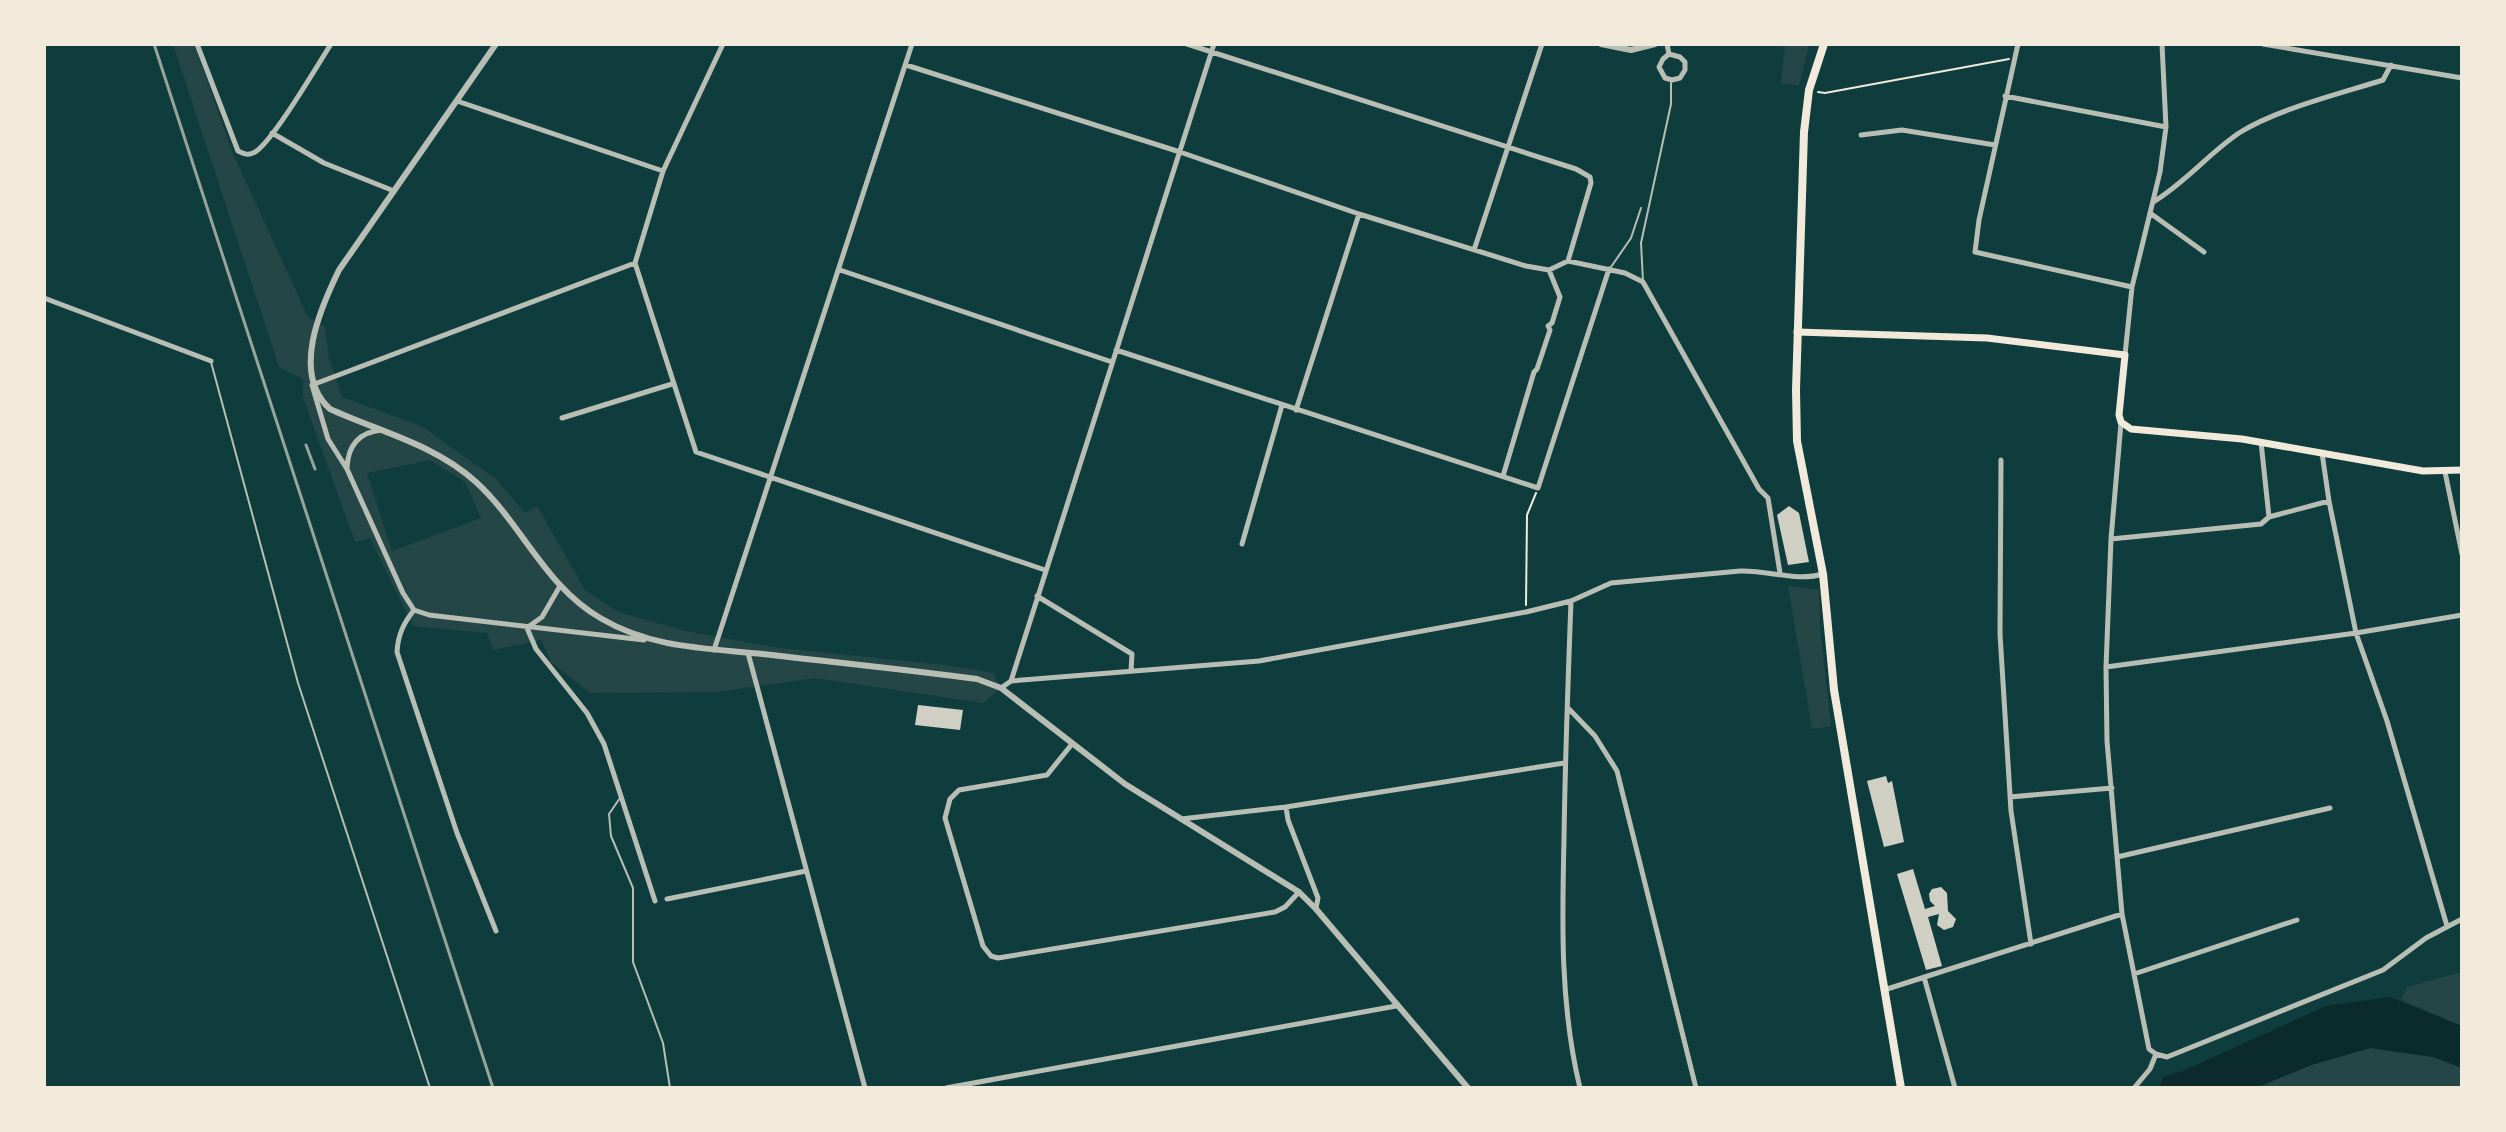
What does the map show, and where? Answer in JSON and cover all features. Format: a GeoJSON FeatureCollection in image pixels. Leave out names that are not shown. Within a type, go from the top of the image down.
{"type":"FeatureCollection","features":[{"type":"Feature","properties":{"kind":"main road"},"geometry":{"type":"LineString","coordinates":[[1824,44],[1809,90],[1801,184],[1797,441],[1823,574],[1834,690],[1901,1088]]}},
{"type":"Feature","properties":{"kind":"main road"},"geometry":{"type":"LineString","coordinates":[[1797,332],[1987,338],[2125,355],[2119,415],[2127,428],[2221,436],[2423,471],[2462,470]]}},
{"type":"Feature","properties":{"kind":"street"},"geometry":{"type":"LineString","coordinates":[[198,44],[238,151],[252,154],[272,133],[331,44]]}},
{"type":"Feature","properties":{"kind":"street"},"geometry":{"type":"LineString","coordinates":[[496,44],[339,270],[325,299],[312,358],[312,385],[328,439],[347,469],[403,593],[414,610],[429,615],[527,628],[977,679],[1001,688],[1125,784],[1299,892],[1468,1088]]}},
{"type":"Feature","properties":{"kind":"street"},"geometry":{"type":"LineString","coordinates":[[723,44],[663,171],[635,263],[696,452],[1045,570]]}},
{"type":"Feature","properties":{"kind":"street"},"geometry":{"type":"LineString","coordinates":[[714,650],[912,44]]}},
{"type":"Feature","properties":{"kind":"street"},"geometry":{"type":"LineString","coordinates":[[1187,44],[1576,169],[1590,177],[1591,183],[1568,261]]}},
{"type":"Feature","properties":{"kind":"street"},"geometry":{"type":"LineString","coordinates":[[1011,681],[1214,44]]}},
{"type":"Feature","properties":{"kind":"street"},"geometry":{"type":"LineString","coordinates":[[1474,250],[1542,44]]}},
{"type":"Feature","properties":{"kind":"street"},"geometry":{"type":"LineString","coordinates":[[1601,44],[1631,50],[1655,44]]}},
{"type":"Feature","properties":{"kind":"street"},"geometry":{"type":"LineString","coordinates":[[1667,44],[1669,54]]}},
{"type":"Feature","properties":{"kind":"street"},"geometry":{"type":"LineString","coordinates":[[2018,44],[1979,220],[1975,252],[2132,287]]}},
{"type":"Feature","properties":{"kind":"street"},"geometry":{"type":"LineString","coordinates":[[2125,355],[2132,287],[2153,203],[2166,127],[2162,44]]}},
{"type":"Feature","properties":{"kind":"street"},"geometry":{"type":"LineString","coordinates":[[2263,44],[2462,78]]}},
{"type":"Feature","properties":{"kind":"street"},"geometry":{"type":"LineString","coordinates":[[1669,54],[1685,62],[1680,78],[1665,78],[1659,67],[1669,54]]}},
{"type":"Feature","properties":{"kind":"street"},"geometry":{"type":"LineString","coordinates":[[906,65],[1526,266],[1549,270],[1568,261],[1625,273],[1643,282],[1759,489],[1768,498],[1780,573]]}},
{"type":"Feature","properties":{"kind":"street"},"geometry":{"type":"LineString","coordinates":[[2153,203],[2175,189],[2222,146],[2258,122],[2383,80],[2391,65]]}},
{"type":"Feature","properties":{"kind":"street"},"geometry":{"type":"LineString","coordinates":[[2005,96],[2166,127]]}},
{"type":"Feature","properties":{"kind":"street"},"geometry":{"type":"LineString","coordinates":[[457,101],[663,171]]}},
{"type":"Feature","properties":{"kind":"street"},"geometry":{"type":"LineString","coordinates":[[1861,135],[1902,130],[1995,145]]}},
{"type":"Feature","properties":{"kind":"street"},"geometry":{"type":"LineString","coordinates":[[272,133],[324,163],[394,191]]}},
{"type":"Feature","properties":{"kind":"street"},"geometry":{"type":"LineString","coordinates":[[2150,213],[2204,252]]}},
{"type":"Feature","properties":{"kind":"street"},"geometry":{"type":"LineString","coordinates":[[1296,410],[1359,214]]}},
{"type":"Feature","properties":{"kind":"street"},"geometry":{"type":"LineString","coordinates":[[312,385],[635,263]]}},
{"type":"Feature","properties":{"kind":"street"},"geometry":{"type":"LineString","coordinates":[[1116,350],[1538,488],[1609,269]]}},
{"type":"Feature","properties":{"kind":"street"},"geometry":{"type":"LineString","coordinates":[[839,270],[1112,362]]}},
{"type":"Feature","properties":{"kind":"street"},"geometry":{"type":"LineString","coordinates":[[1503,476],[1560,297],[1549,270]]}},
{"type":"Feature","properties":{"kind":"street"},"geometry":{"type":"LineString","coordinates":[[44,298],[211,361]]}},
{"type":"Feature","properties":{"kind":"street"},"geometry":{"type":"LineString","coordinates":[[562,418],[672,384]]}},
{"type":"Feature","properties":{"kind":"street"},"geometry":{"type":"LineString","coordinates":[[312,385],[330,409],[440,455],[476,482],[496,501],[571,598],[595,615],[644,640]]}},
{"type":"Feature","properties":{"kind":"street"},"geometry":{"type":"LineString","coordinates":[[1242,544],[1282,405]]}},
{"type":"Feature","properties":{"kind":"street"},"geometry":{"type":"LineString","coordinates":[[2121,422],[2111,539],[2106,667],[2107,741],[2122,914],[2149,1049],[2167,1057],[2383,970],[2462,919]]}},
{"type":"Feature","properties":{"kind":"street"},"geometry":{"type":"LineString","coordinates":[[347,469],[349,452],[356,440],[374,431],[384,431]]}},
{"type":"Feature","properties":{"kind":"street"},"geometry":{"type":"LineString","coordinates":[[2261,442],[2269,517]]}},
{"type":"Feature","properties":{"kind":"street"},"geometry":{"type":"LineString","coordinates":[[2322,453],[2356,633],[2387,721],[2447,926]]}},
{"type":"Feature","properties":{"kind":"street"},"geometry":{"type":"LineString","coordinates":[[2001,460],[2000,634],[2010,797],[2031,944]]}},
{"type":"Feature","properties":{"kind":"street"},"geometry":{"type":"LineString","coordinates":[[2445,472],[2462,554]]}},
{"type":"Feature","properties":{"kind":"street"},"geometry":{"type":"LineString","coordinates":[[2111,539],[2261,524],[2269,517],[2329,501]]}},
{"type":"Feature","properties":{"kind":"street"},"geometry":{"type":"LineString","coordinates":[[1001,688],[1011,681],[1259,661],[1526,612],[1571,601],[1611,583],[1740,571],[1808,578],[1823,574]]}},
{"type":"Feature","properties":{"kind":"street"},"geometry":{"type":"LineString","coordinates":[[527,628],[542,617],[560,586]]}},
{"type":"Feature","properties":{"kind":"street"},"geometry":{"type":"LineString","coordinates":[[1037,596],[1132,654],[1131,671]]}},
{"type":"Feature","properties":{"kind":"street"},"geometry":{"type":"LineString","coordinates":[[1571,601],[1562,916],[1565,1004],[1580,1088]]}},
{"type":"Feature","properties":{"kind":"street"},"geometry":{"type":"LineString","coordinates":[[414,610],[397,638],[397,652],[457,833],[496,931]]}},
{"type":"Feature","properties":{"kind":"street"},"geometry":{"type":"LineString","coordinates":[[2106,667],[2356,633],[2462,615]]}},
{"type":"Feature","properties":{"kind":"street"},"geometry":{"type":"LineString","coordinates":[[527,628],[549,669],[587,713],[604,744],[655,901]]}},
{"type":"Feature","properties":{"kind":"street"},"geometry":{"type":"LineString","coordinates":[[748,652],[865,1088]]}},
{"type":"Feature","properties":{"kind":"street"},"geometry":{"type":"LineString","coordinates":[[1567,708],[1595,736],[1617,771],[1696,1088]]}},
{"type":"Feature","properties":{"kind":"street"},"geometry":{"type":"LineString","coordinates":[[1072,744],[1047,775],[959,790],[950,799],[945,818],[983,946],[991,956],[998,958],[1275,912],[1285,907],[1299,892]]}},
{"type":"Feature","properties":{"kind":"street"},"geometry":{"type":"LineString","coordinates":[[1179,819],[1286,807],[1564,763]]}},
{"type":"Feature","properties":{"kind":"street"},"geometry":{"type":"LineString","coordinates":[[2010,797],[2112,788]]}},
{"type":"Feature","properties":{"kind":"street"},"geometry":{"type":"LineString","coordinates":[[1286,807],[1288,820],[1318,898],[1316,909]]}},
{"type":"Feature","properties":{"kind":"street"},"geometry":{"type":"LineString","coordinates":[[2117,857],[2330,808]]}},
{"type":"Feature","properties":{"kind":"street"},"geometry":{"type":"LineString","coordinates":[[667,899],[806,871]]}},
{"type":"Feature","properties":{"kind":"street"},"geometry":{"type":"LineString","coordinates":[[1884,990],[2122,914]]}},
{"type":"Feature","properties":{"kind":"street"},"geometry":{"type":"LineString","coordinates":[[2134,974],[2297,920]]}},
{"type":"Feature","properties":{"kind":"street"},"geometry":{"type":"LineString","coordinates":[[1924,977],[1955,1088]]}},
{"type":"Feature","properties":{"kind":"street"},"geometry":{"type":"LineString","coordinates":[[946,1088],[1396,1006]]}},
{"type":"Feature","properties":{"kind":"street"},"geometry":{"type":"LineString","coordinates":[[2134,1088],[2150,1069],[2156,1054]]}},
{"type":"Feature","properties":{"kind":"lane"},"geometry":{"type":"LineString","coordinates":[[1643,282],[1641,243],[1671,104],[1672,80]]}},
{"type":"Feature","properties":{"kind":"lane"},"geometry":{"type":"LineString","coordinates":[[1609,269],[1631,238],[1641,208]]}},
{"type":"Feature","properties":{"kind":"lane"},"geometry":{"type":"LineString","coordinates":[[211,361],[298,683],[430,1088]]}},
{"type":"Feature","properties":{"kind":"lane"},"geometry":{"type":"LineString","coordinates":[[621,797],[609,814],[611,836],[633,888],[633,962],[663,1043],[670,1088]]}},
{"type":"Feature","properties":{"kind":"path"},"geometry":{"type":"LineString","coordinates":[[1809,90],[1825,93],[2014,58]]}},
{"type":"Feature","properties":{"kind":"path"},"geometry":{"type":"LineString","coordinates":[[1526,612],[1527,515],[1538,488]]}},
{"type":"Feature","properties":{"kind":"shaded area"},"geometry":{"type":"Polygon","coordinates":[[[173,44],[194,44],[234,156],[308,317],[325,327],[329,358],[342,397],[421,426],[496,479],[525,513],[537,506],[585,590],[618,612],[685,631],[780,648],[993,673],[1001,688],[983,703],[815,678],[716,692],[590,693],[551,662],[541,640],[493,650],[487,633],[413,626],[370,538],[355,542],[303,397],[303,379],[279,367],[173,44]],[[430,460],[367,473],[392,551],[481,518],[465,482],[430,460]]]}},
{"type":"Feature","properties":{"kind":"shaded area"},"geometry":{"type":"Polygon","coordinates":[[[1771,44],[1809,44],[1799,86],[1781,83],[1785,47],[1771,44]]]}},
{"type":"Feature","properties":{"kind":"shaded area"},"geometry":{"type":"Polygon","coordinates":[[[1788,586],[1819,590],[1831,726],[1812,729],[1788,586]]]}},
{"type":"Feature","properties":{"kind":"shaded area"},"geometry":{"type":"Polygon","coordinates":[[[2462,972],[2462,1026],[2401,1000],[2407,987],[2462,972]]]}},
{"type":"Feature","properties":{"kind":"shaded area"},"geometry":{"type":"Polygon","coordinates":[[[2390,997],[2462,1026],[2462,1068],[2433,1057],[2370,1048],[2311,1065],[2256,1088],[2159,1088],[2163,1077],[2183,1071],[2326,1006],[2390,997]]]}},
{"type":"Feature","properties":{"kind":"shaded area"},"geometry":{"type":"Polygon","coordinates":[[[2370,1048],[2433,1057],[2462,1068],[2462,1088],[2256,1088],[2311,1065],[2370,1048]]]}},
{"type":"Feature","properties":{"kind":"building"},"geometry":{"type":"Polygon","coordinates":[[[1789,506],[1799,513],[1809,562],[1788,565],[1777,515],[1789,506]]]}},
{"type":"Feature","properties":{"kind":"building"},"geometry":{"type":"Polygon","coordinates":[[[918,705],[963,710],[960,730],[915,725],[918,705]]]}},
{"type":"Feature","properties":{"kind":"building"},"geometry":{"type":"Polygon","coordinates":[[[1886,776],[1888,783],[1892,781],[1904,842],[1884,847],[1867,781],[1886,776]]]}},
{"type":"Feature","properties":{"kind":"building"},"geometry":{"type":"Polygon","coordinates":[[[1913,869],[1925,909],[1935,906],[1929,894],[1932,889],[1941,887],[1947,893],[1948,911],[1956,919],[1953,927],[1944,930],[1937,925],[1939,914],[1928,917],[1942,966],[1926,970],[1897,874],[1913,869]]]}},
{"type":"Feature","properties":{"kind":"railway"},"geometry":{"type":"LineString","coordinates":[[154,44],[493,1088]]}},
{"type":"Feature","properties":{"kind":"railway"},"geometry":{"type":"LineString","coordinates":[[306,445],[315,469]]}}]}
